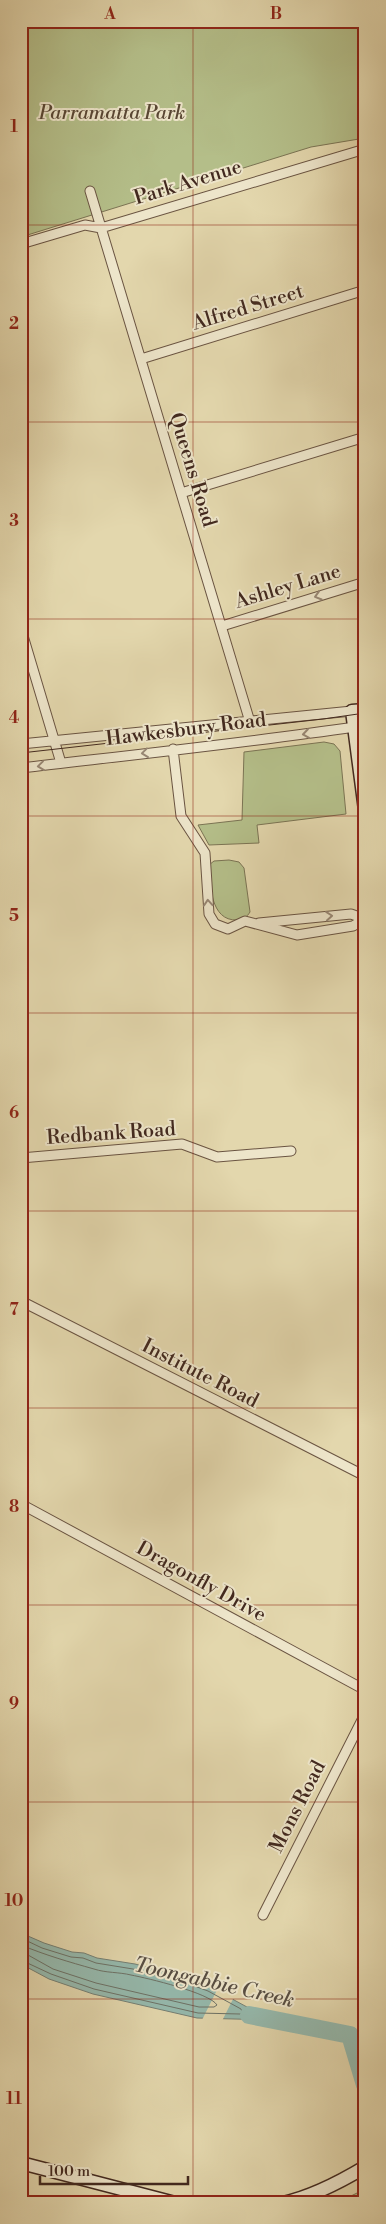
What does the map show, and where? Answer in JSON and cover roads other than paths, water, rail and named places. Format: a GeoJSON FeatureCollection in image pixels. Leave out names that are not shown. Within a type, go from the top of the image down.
{"type":"FeatureCollection","features":[{"type":"Feature","properties":{"kind":"street","name":"Park Avenue"},"geometry":{"type":"LineString","coordinates":[[21,244],[85,225],[101,228],[365,149]]}},
{"type":"Feature","properties":{"kind":"street","name":"Queens Road"},"geometry":{"type":"LineString","coordinates":[[90,191],[250,722]]}},
{"type":"Feature","properties":{"kind":"street","name":"Alfred Street"},"geometry":{"type":"LineString","coordinates":[[140,358],[365,290]]}},
{"type":"Feature","properties":{"kind":"street"},"geometry":{"type":"LineString","coordinates":[[181,493],[365,437]]}},
{"type":"Feature","properties":{"kind":"street","name":"Ashley Lane"},"geometry":{"type":"LineString","coordinates":[[222,626],[365,582]]}},
{"type":"Feature","properties":{"kind":"street"},"geometry":{"type":"LineString","coordinates":[[21,629],[61,764]]}},
{"type":"Feature","properties":{"kind":"street","name":"Hawkesbury Road"},"geometry":{"type":"LineString","coordinates":[[21,744],[358,710],[360,727],[219,746],[21,768]]}},
{"type":"Feature","properties":{"kind":"street"},"geometry":{"type":"LineString","coordinates":[[360,727],[365,810]]}},
{"type":"Feature","properties":{"kind":"street"},"geometry":{"type":"LineString","coordinates":[[173,750],[181,816],[205,853],[211,919],[215,924],[228,928],[246,921],[297,935],[353,926],[365,919]]}},
{"type":"Feature","properties":{"kind":"street"},"geometry":{"type":"LineString","coordinates":[[256,923],[351,914],[365,919]]}},
{"type":"Feature","properties":{"kind":"street","name":"Redbank Road"},"geometry":{"type":"LineString","coordinates":[[21,1158],[182,1144],[217,1157],[290,1151]]}},
{"type":"Feature","properties":{"kind":"street","name":"Institute Road"},"geometry":{"type":"LineString","coordinates":[[21,1302],[365,1476]]}},
{"type":"Feature","properties":{"kind":"street","name":"Dragonfly Drive"},"geometry":{"type":"LineString","coordinates":[[21,1504],[365,1690]]}},
{"type":"Feature","properties":{"kind":"street","name":"Mons Road"},"geometry":{"type":"LineString","coordinates":[[263,1915],[365,1714]]}},
{"type":"Feature","properties":{"kind":"street"},"geometry":{"type":"LineString","coordinates":[[21,2162],[175,2203]]}},
{"type":"Feature","properties":{"kind":"street"},"geometry":{"type":"LineString","coordinates":[[283,2203],[294,2201],[365,2167]]}},
{"type":"Feature","properties":{"kind":"water","name":"Toongabbie Creek"},"geometry":{"type":"Polygon","coordinates":[[[21,1933],[72,1952],[135,1964],[188,1978],[210,1987],[271,2020],[197,2018],[93,1994],[49,1979],[21,1964],[21,1933]]]}},
{"type":"Feature","properties":{"kind":"waterway","name":"Toongabbie Creek"},"geometry":{"type":"LineString","coordinates":[[249,2015],[350,2035],[365,2085]]}},
{"type":"Feature","properties":{"kind":"waterway"},"geometry":{"type":"LineString","coordinates":[[350,2035],[365,2039]]}},
{"type":"Feature","properties":{"kind":"tram line"},"geometry":{"type":"LineString","coordinates":[[21,753],[365,713]]}},
{"type":"Feature","properties":{"kind":"park label","name":"Parramatta Park"},"geometry":{"type":"Point","coordinates":[112,113]}}]}
